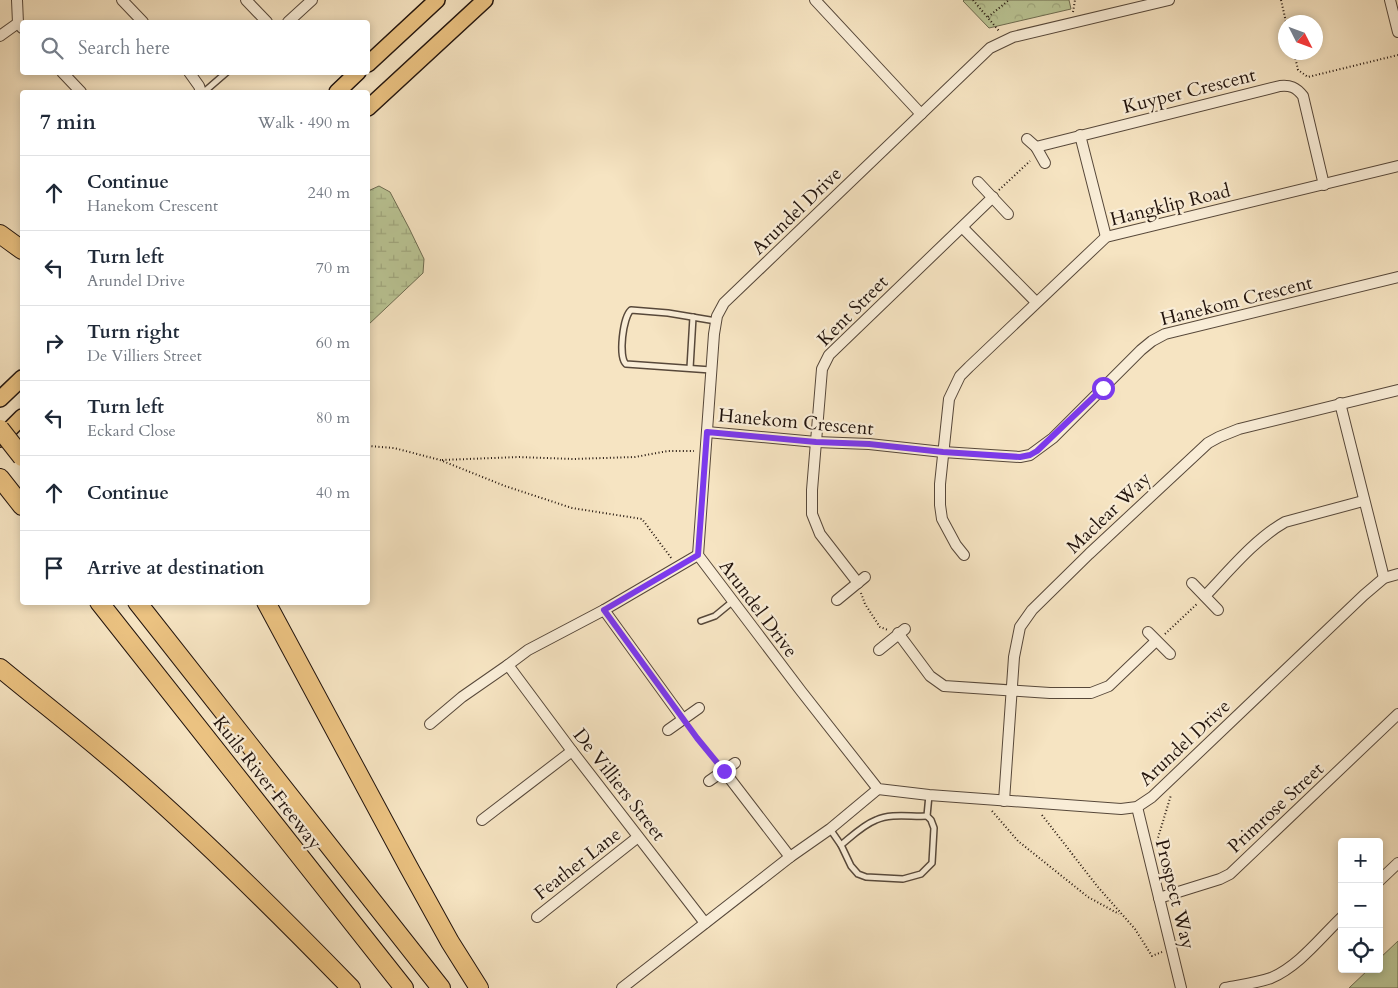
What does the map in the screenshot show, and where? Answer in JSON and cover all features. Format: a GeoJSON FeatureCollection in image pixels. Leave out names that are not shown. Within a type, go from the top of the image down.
{"type":"FeatureCollection","features":[{"type":"Feature","properties":{"kind":"highway"},"geometry":{"type":"LineString","coordinates":[[0,234],[20,249]]}},
{"type":"Feature","properties":{"kind":"highway"},"geometry":{"type":"LineString","coordinates":[[0,429],[20,454]]}},
{"type":"Feature","properties":{"kind":"highway"},"geometry":{"type":"LineString","coordinates":[[0,478],[18,500]]}},
{"type":"Feature","properties":{"kind":"highway","name":"Kuils River Freeway"},"geometry":{"type":"LineString","coordinates":[[101,605],[404,988]]}},
{"type":"Feature","properties":{"kind":"highway","name":"Kuils River Freeway"},"geometry":{"type":"LineString","coordinates":[[139,605],[441,988]]}},
{"type":"Feature","properties":{"kind":"highway"},"geometry":{"type":"LineString","coordinates":[[268,605],[408,866],[450,942],[479,988]]}},
{"type":"Feature","properties":{"kind":"highway"},"geometry":{"type":"LineString","coordinates":[[0,668],[137,780],[204,841],[274,908],[351,988]]}},
{"type":"Feature","properties":{"kind":"main road"},"geometry":{"type":"LineString","coordinates":[[370,62],[437,0]]}},
{"type":"Feature","properties":{"kind":"main road"},"geometry":{"type":"LineString","coordinates":[[370,106],[485,0]]}},
{"type":"Feature","properties":{"kind":"main road"},"geometry":{"type":"LineString","coordinates":[[339,90],[355,75]]}},
{"type":"Feature","properties":{"kind":"main road"},"geometry":{"type":"LineString","coordinates":[[0,399],[20,380]]}},
{"type":"Feature","properties":{"kind":"main road"},"geometry":{"type":"LineString","coordinates":[[0,439],[20,420]]}},
{"type":"Feature","properties":{"kind":"street"},"geometry":{"type":"LineString","coordinates":[[0,36],[20,26],[17,0]]}},
{"type":"Feature","properties":{"kind":"street"},"geometry":{"type":"LineString","coordinates":[[122,0],[141,20]]}},
{"type":"Feature","properties":{"kind":"street"},"geometry":{"type":"LineString","coordinates":[[246,0],[265,20]]}},
{"type":"Feature","properties":{"kind":"street"},"geometry":{"type":"LineString","coordinates":[[290,20],[312,0]]}},
{"type":"Feature","properties":{"kind":"street"},"geometry":{"type":"LineString","coordinates":[[815,0],[921,114]]}},
{"type":"Feature","properties":{"kind":"street","name":"Arundel Drive"},"geometry":{"type":"LineString","coordinates":[[1169,0],[1002,42],[981,56],[724,303],[716,321],[698,555],[732,602],[878,789],[929,795],[1121,809],[1137,807],[1152,798],[1346,611],[1384,578],[1398,574]]}},
{"type":"Feature","properties":{"kind":"street"},"geometry":{"type":"LineString","coordinates":[[1390,0],[1398,31]]}},
{"type":"Feature","properties":{"kind":"street"},"geometry":{"type":"LineString","coordinates":[[64,75],[76,90]]}},
{"type":"Feature","properties":{"kind":"street"},"geometry":{"type":"LineString","coordinates":[[191,75],[202,90]]}},
{"type":"Feature","properties":{"kind":"street","name":"Kuyper Crescent"},"geometry":{"type":"LineString","coordinates":[[1037,149],[1080,135],[1288,85],[1299,90],[1305,103],[1324,184]]}},
{"type":"Feature","properties":{"kind":"street"},"geometry":{"type":"LineString","coordinates":[[1080,135],[1106,237]]}},
{"type":"Feature","properties":{"kind":"street"},"geometry":{"type":"LineString","coordinates":[[1027,139],[1037,149],[1045,163]]}},
{"type":"Feature","properties":{"kind":"street","name":"Hangklip Road"},"geometry":{"type":"LineString","coordinates":[[964,555],[956,545],[942,519],[940,505],[949,399],[954,386],[969,367],[1106,237],[1398,166]]}},
{"type":"Feature","properties":{"kind":"street"},"geometry":{"type":"LineString","coordinates":[[978,182],[1008,214]]}},
{"type":"Feature","properties":{"kind":"street","name":"Kent Street"},"geometry":{"type":"LineString","coordinates":[[861,580],[820,534],[814,524],[812,514],[812,490],[822,369],[829,355],[963,228],[993,197]]}},
{"type":"Feature","properties":{"kind":"street"},"geometry":{"type":"LineString","coordinates":[[963,228],[1036,302]]}},
{"type":"Feature","properties":{"kind":"street","name":"Hanekom Crescent"},"geometry":{"type":"LineString","coordinates":[[707,432],[816,442],[869,444],[943,452],[1020,457],[1030,455],[1052,438],[1152,340],[1165,334],[1398,277]]}},
{"type":"Feature","properties":{"kind":"street","name":"Maclear Way"},"geometry":{"type":"LineString","coordinates":[[1004,800],[1017,636],[1025,618],[1089,554],[1208,443],[1239,429],[1398,390]]}},
{"type":"Feature","properties":{"kind":"street"},"geometry":{"type":"LineString","coordinates":[[1340,403],[1384,578]]}},
{"type":"Feature","properties":{"kind":"street"},"geometry":{"type":"LineString","coordinates":[[1205,596],[1275,528],[1285,522],[1364,501]]}},
{"type":"Feature","properties":{"kind":"street"},"geometry":{"type":"LineString","coordinates":[[430,724],[462,697],[528,650],[604,610],[698,555]]}},
{"type":"Feature","properties":{"kind":"street"},"geometry":{"type":"LineString","coordinates":[[838,600],[861,580]]}},
{"type":"Feature","properties":{"kind":"street"},"geometry":{"type":"LineString","coordinates":[[1192,583],[1218,610]]}},
{"type":"Feature","properties":{"kind":"street"},"geometry":{"type":"LineString","coordinates":[[604,610],[683,719]]}},
{"type":"Feature","properties":{"kind":"street"},"geometry":{"type":"LineString","coordinates":[[879,650],[901,631],[930,676],[944,686],[1080,694],[1099,691],[1109,686],[1156,641]]}},
{"type":"Feature","properties":{"kind":"street"},"geometry":{"type":"LineString","coordinates":[[1148,632],[1170,654]]}},
{"type":"Feature","properties":{"kind":"street","name":"De Villiers Street"},"geometry":{"type":"LineString","coordinates":[[508,665],[705,923]]}},
{"type":"Feature","properties":{"kind":"street"},"geometry":{"type":"LineString","coordinates":[[668,730],[699,708]]}},
{"type":"Feature","properties":{"kind":"street","name":"Primrose Street"},"geometry":{"type":"LineString","coordinates":[[1159,898],[1220,879],[1230,874],[1398,714]]}},
{"type":"Feature","properties":{"kind":"street"},"geometry":{"type":"LineString","coordinates":[[482,820],[572,751]]}},
{"type":"Feature","properties":{"kind":"street"},"geometry":{"type":"LineString","coordinates":[[709,781],[734,763]]}},
{"type":"Feature","properties":{"kind":"street"},"geometry":{"type":"LineString","coordinates":[[724,771],[790,857]]}},
{"type":"Feature","properties":{"kind":"street"},"geometry":{"type":"LineString","coordinates":[[622,988],[790,857],[830,829],[878,789]]}},
{"type":"Feature","properties":{"kind":"street","name":"Prospect Way"},"geometry":{"type":"LineString","coordinates":[[1137,807],[1181,988]]}},
{"type":"Feature","properties":{"kind":"street","name":"Feather Lane"},"geometry":{"type":"LineString","coordinates":[[537,917],[638,837]]}},
{"type":"Feature","properties":{"kind":"street"},"geometry":{"type":"LineString","coordinates":[[1383,877],[1398,863]]}},
{"type":"Feature","properties":{"kind":"street"},"geometry":{"type":"LineString","coordinates":[[1225,988],[1268,979],[1281,973],[1292,966],[1338,921]]}},
{"type":"Feature","properties":{"kind":"lane"},"geometry":{"type":"LineString","coordinates":[[205,90],[223,75]]}},
{"type":"Feature","properties":{"kind":"lane"},"geometry":{"type":"LineString","coordinates":[[712,370],[626,364],[623,361],[622,355],[625,318],[631,310],[668,313],[716,321]]}},
{"type":"Feature","properties":{"kind":"lane"},"geometry":{"type":"LineString","coordinates":[[690,368],[694,317]]}},
{"type":"Feature","properties":{"kind":"lane"},"geometry":{"type":"LineString","coordinates":[[701,621],[715,616],[732,602]]}},
{"type":"Feature","properties":{"kind":"lane"},"geometry":{"type":"LineString","coordinates":[[927,816],[929,795]]}},
{"type":"Feature","properties":{"kind":"lane"},"geometry":{"type":"LineString","coordinates":[[830,829],[841,845],[851,866],[862,876],[903,879],[921,874],[932,863],[934,828],[927,816],[888,816],[869,823],[841,845]]}},
{"type":"Feature","properties":{"kind":"path"},"geometry":{"type":"LineString","coordinates":[[974,0],[999,30],[1002,42]]}},
{"type":"Feature","properties":{"kind":"path"},"geometry":{"type":"LineString","coordinates":[[988,17],[1008,0]]}},
{"type":"Feature","properties":{"kind":"path"},"geometry":{"type":"LineString","coordinates":[[1281,0],[1284,15]]}},
{"type":"Feature","properties":{"kind":"path"},"geometry":{"type":"LineString","coordinates":[[1296,60],[1298,70],[1308,77],[1398,55]]}},
{"type":"Feature","properties":{"kind":"path"},"geometry":{"type":"LineString","coordinates":[[993,197],[1037,149]]}},
{"type":"Feature","properties":{"kind":"path"},"geometry":{"type":"LineString","coordinates":[[370,446],[394,448],[440,460],[505,486],[572,508],[642,519],[679,567]]}},
{"type":"Feature","properties":{"kind":"path"},"geometry":{"type":"LineString","coordinates":[[440,460],[519,457],[573,459],[635,457],[668,451],[706,451]]}},
{"type":"Feature","properties":{"kind":"path"},"geometry":{"type":"LineString","coordinates":[[861,580],[865,604],[880,627],[901,631]]}},
{"type":"Feature","properties":{"kind":"path"},"geometry":{"type":"LineString","coordinates":[[1156,641],[1205,596]]}},
{"type":"Feature","properties":{"kind":"path"},"geometry":{"type":"LineString","coordinates":[[683,719],[724,771]]}},
{"type":"Feature","properties":{"kind":"path"},"geometry":{"type":"LineString","coordinates":[[1147,850],[1154,847],[1160,834],[1171,795],[1166,784]]}},
{"type":"Feature","properties":{"kind":"path"},"geometry":{"type":"LineString","coordinates":[[988,799],[990,808],[1018,842],[1088,897],[1121,915]]}},
{"type":"Feature","properties":{"kind":"path"},"geometry":{"type":"LineString","coordinates":[[1038,803],[1040,812],[1070,854],[1121,915],[1135,928],[1152,956],[1172,948]]}},
{"type":"Feature","properties":{"kind":"green space"},"geometry":{"type":"Polygon","coordinates":[[[964,0],[1069,0],[1071,9],[989,28],[964,0]]]}},
{"type":"Feature","properties":{"kind":"green space"},"geometry":{"type":"Polygon","coordinates":[[[379,186],[390,192],[424,259],[423,273],[370,323],[370,190],[379,186]]]}},
{"type":"Feature","properties":{"kind":"green space"},"geometry":{"type":"Polygon","coordinates":[[[1398,941],[1398,988],[1349,988],[1365,973],[1383,973],[1383,955],[1398,941]]]}},
{"type":"Feature","properties":{"kind":"route"},"geometry":{"type":"LineString","coordinates":[[724,771],[697,738],[604,610],[698,555],[707,432],[1020,457],[1037,451],[1103,388]]}}]}
